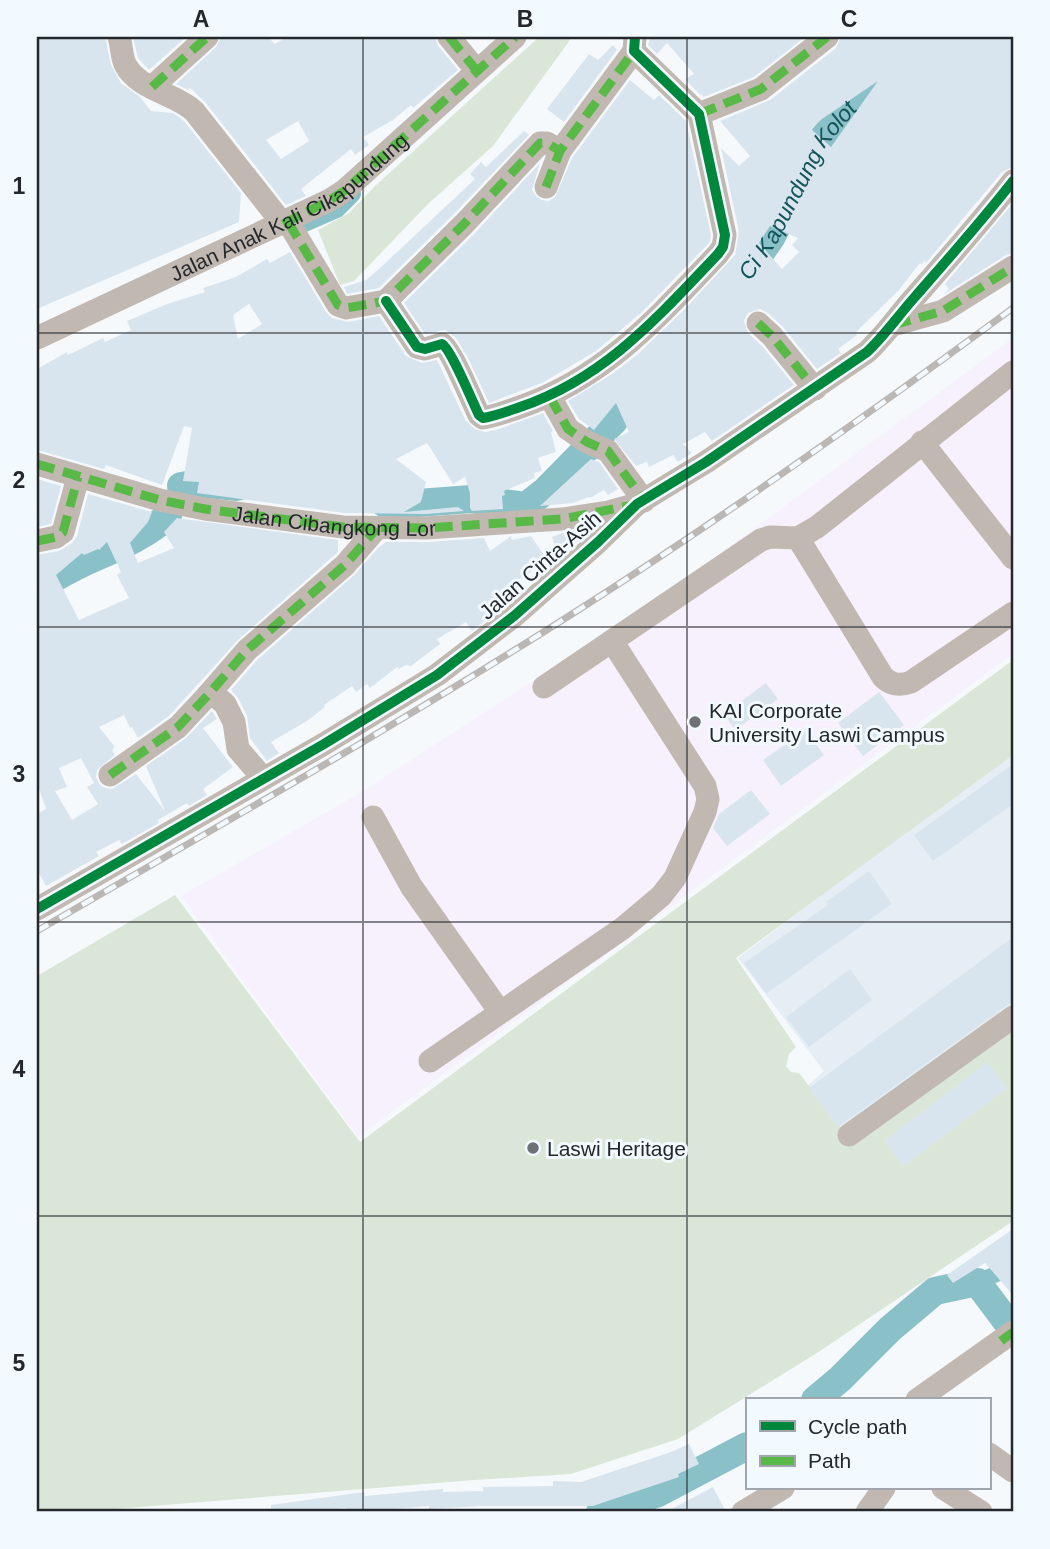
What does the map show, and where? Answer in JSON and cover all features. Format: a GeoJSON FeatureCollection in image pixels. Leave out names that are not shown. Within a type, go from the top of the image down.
{"type":"FeatureCollection","features":[{"type":"Feature","properties":{"kind":"street"},"geometry":{"type":"LineString","coordinates":[[118,37],[129,70],[152,87],[194,111],[291,229],[338,305],[346,308],[386,301],[464,224],[540,143],[547,143],[561,151]]}},
{"type":"Feature","properties":{"kind":"street"},"geometry":{"type":"LineString","coordinates":[[152,87],[207,37]]}},
{"type":"Feature","properties":{"kind":"street"},"geometry":{"type":"LineString","coordinates":[[449,37],[477,71]]}},
{"type":"Feature","properties":{"kind":"street","name":"Jalan Anak Kali Cikapundung"},"geometry":{"type":"LineString","coordinates":[[37,338],[291,229],[344,191],[514,37]]}},
{"type":"Feature","properties":{"kind":"street"},"geometry":{"type":"LineString","coordinates":[[699,114],[761,89],[827,37]]}},
{"type":"Feature","properties":{"kind":"street"},"geometry":{"type":"LineString","coordinates":[[386,301],[417,347],[425,349],[442,344],[448,348],[481,417],[489,417],[550,397],[598,368],[644,331],[723,247],[726,235],[699,114],[635,44],[561,151],[546,187]]}},
{"type":"Feature","properties":{"kind":"street","name":"Jalan Cinta-Asih"},"geometry":{"type":"LineString","coordinates":[[37,909],[373,715],[458,660],[514,616],[640,502],[815,389],[867,352],[985,219],[1013,181]]}},
{"type":"Feature","properties":{"kind":"street"},"geometry":{"type":"LineString","coordinates":[[893,325],[943,312],[1013,267]]}},
{"type":"Feature","properties":{"kind":"street"},"geometry":{"type":"LineString","coordinates":[[758,323],[815,389]]}},
{"type":"Feature","properties":{"kind":"street"},"geometry":{"type":"LineString","coordinates":[[544,687],[761,540],[770,537],[798,538],[817,527],[1013,372]]}},
{"type":"Feature","properties":{"kind":"street"},"geometry":{"type":"LineString","coordinates":[[550,397],[568,429],[611,454],[640,502]]}},
{"type":"Feature","properties":{"kind":"street"},"geometry":{"type":"LineString","coordinates":[[922,442],[1013,558]]}},
{"type":"Feature","properties":{"kind":"street","name":"Jalan Cibangkong Lor"},"geometry":{"type":"LineString","coordinates":[[37,464],[160,500],[205,509],[343,527],[425,528],[562,519],[608,512],[640,502]]}},
{"type":"Feature","properties":{"kind":"street"},"geometry":{"type":"LineString","coordinates":[[37,541],[56,537],[62,532],[78,477]]}},
{"type":"Feature","properties":{"kind":"street"},"geometry":{"type":"LineString","coordinates":[[110,775],[178,727],[247,650],[345,565],[377,528]]}},
{"type":"Feature","properties":{"kind":"street"},"geometry":{"type":"LineString","coordinates":[[798,538],[883,677],[890,683],[901,685],[911,682],[1013,613]]}},
{"type":"Feature","properties":{"kind":"street"},"geometry":{"type":"LineString","coordinates":[[430,1061],[623,928],[654,903],[675,878],[706,807],[708,793],[702,782],[612,641]]}},
{"type":"Feature","properties":{"kind":"street"},"geometry":{"type":"LineString","coordinates":[[208,695],[225,704],[234,722],[238,749],[263,778]]}},
{"type":"Feature","properties":{"kind":"street"},"geometry":{"type":"LineString","coordinates":[[373,817],[411,886],[500,1012]]}},
{"type":"Feature","properties":{"kind":"street"},"geometry":{"type":"LineString","coordinates":[[849,1135],[1013,1017]]}},
{"type":"Feature","properties":{"kind":"street"},"geometry":{"type":"LineString","coordinates":[[920,1398],[1007,1337]]}},
{"type":"Feature","properties":{"kind":"street"},"geometry":{"type":"LineString","coordinates":[[990,1455],[1013,1471]]}},
{"type":"Feature","properties":{"kind":"street"},"geometry":{"type":"LineString","coordinates":[[743,1512],[780,1490]]}},
{"type":"Feature","properties":{"kind":"street"},"geometry":{"type":"LineString","coordinates":[[867,1512],[883,1490]]}},
{"type":"Feature","properties":{"kind":"street"},"geometry":{"type":"LineString","coordinates":[[946,1490],[981,1512]]}},
{"type":"Feature","properties":{"kind":"shaded area","name":"KAI Corporate University Laswi Campus"},"geometry":{"type":"Polygon","coordinates":[[[1013,338],[1013,654],[358,1137],[181,896],[365,790],[657,600],[1013,338]]]}},
{"type":"Feature","properties":{"kind":"shaded area"},"geometry":{"type":"Polygon","coordinates":[[[1013,751],[1013,1022],[851,1139],[807,1086],[824,1071],[738,958],[1013,751]]]}},
{"type":"Feature","properties":{"kind":"green space"},"geometry":{"type":"Polygon","coordinates":[[[539,37],[570,37],[570,40],[493,146],[428,204],[354,281],[340,285],[318,230],[349,213],[375,186],[539,37]]]}},
{"type":"Feature","properties":{"kind":"green space"},"geometry":{"type":"Polygon","coordinates":[[[1013,660],[1013,755],[736,958],[796,1047],[789,1054],[786,1066],[791,1072],[799,1073],[847,1135],[1013,1019],[1013,1221],[817,1353],[678,1439],[571,1474],[78,1512],[37,1512],[37,976],[175,895],[360,1142],[1013,660]]]}},
{"type":"Feature","properties":{"kind":"building"},"geometry":{"type":"Polygon","coordinates":[[[37,37],[105,37],[111,65],[121,83],[140,97],[151,111],[173,113],[184,121],[241,193],[239,222],[37,309],[37,37]]]}},
{"type":"Feature","properties":{"kind":"building"},"geometry":{"type":"Polygon","coordinates":[[[133,37],[186,37],[149,70],[138,58],[133,37]]]}},
{"type":"Feature","properties":{"kind":"building"},"geometry":{"type":"Polygon","coordinates":[[[221,37],[268,37],[275,44],[287,37],[435,37],[438,46],[458,70],[413,108],[411,105],[393,120],[363,137],[369,145],[355,155],[351,149],[301,189],[306,196],[286,205],[205,102],[190,88],[188,90],[176,84],[216,47],[221,37]],[[298,121],[266,140],[281,159],[309,141],[298,121]]]}},
{"type":"Feature","properties":{"kind":"building"},"geometry":{"type":"Polygon","coordinates":[[[650,37],[805,37],[754,77],[704,97],[685,79],[694,74],[667,43],[657,54],[648,45],[650,37]]]}},
{"type":"Feature","properties":{"kind":"building"},"geometry":{"type":"Polygon","coordinates":[[[841,37],[1013,37],[1013,167],[1002,172],[926,263],[924,260],[922,265],[920,263],[899,290],[855,333],[857,335],[838,349],[841,353],[817,369],[768,313],[760,309],[748,313],[744,321],[748,333],[794,385],[712,441],[705,432],[683,444],[692,453],[678,462],[673,455],[649,467],[647,462],[636,466],[614,439],[629,432],[616,403],[594,430],[579,419],[568,401],[612,374],[638,354],[735,255],[739,232],[721,148],[739,166],[750,156],[720,121],[770,100],[836,48],[841,37]],[[878,81],[822,119],[811,129],[831,147],[878,81]],[[770,226],[759,243],[782,269],[799,252],[792,245],[798,238],[770,226]]]}},
{"type":"Feature","properties":{"kind":"building"},"geometry":{"type":"Polygon","coordinates":[[[613,45],[617,50],[564,122],[547,109],[589,54],[598,60],[613,45]]]}},
{"type":"Feature","properties":{"kind":"building"},"geometry":{"type":"Polygon","coordinates":[[[630,80],[654,100],[659,95],[686,121],[711,235],[710,242],[642,312],[596,351],[544,382],[489,403],[456,338],[445,330],[425,334],[404,303],[474,234],[540,163],[532,190],[542,200],[549,201],[555,197],[572,158],[630,80]]]}},
{"type":"Feature","properties":{"kind":"building"},"geometry":{"type":"Polygon","coordinates":[[[524,131],[529,135],[379,288],[347,294],[344,287],[366,280],[379,269],[475,179],[470,174],[481,162],[486,167],[524,131]]]}},
{"type":"Feature","properties":{"kind":"building"},"geometry":{"type":"Polygon","coordinates":[[[1013,203],[1013,253],[943,295],[949,289],[945,284],[1013,203]]]}},
{"type":"Feature","properties":{"kind":"building"},"geometry":{"type":"Polygon","coordinates":[[[290,252],[332,318],[348,322],[379,316],[406,356],[422,363],[437,360],[466,421],[475,429],[485,432],[496,430],[543,413],[553,431],[551,432],[556,452],[538,458],[542,471],[534,473],[535,478],[504,491],[503,509],[472,511],[465,477],[453,484],[427,443],[396,459],[426,482],[421,502],[404,512],[458,507],[464,511],[426,514],[344,513],[197,493],[199,482],[183,481],[192,428],[184,426],[162,485],[106,465],[104,469],[37,450],[37,369],[67,352],[68,355],[103,338],[105,342],[131,330],[127,321],[205,292],[203,288],[236,277],[267,259],[270,263],[290,252]],[[249,304],[233,315],[238,339],[262,324],[249,304]]]}},
{"type":"Feature","properties":{"kind":"building"},"geometry":{"type":"Polygon","coordinates":[[[591,459],[599,462],[618,489],[608,495],[604,490],[573,503],[540,506],[591,459]]]}},
{"type":"Feature","properties":{"kind":"building"},"geometry":{"type":"Polygon","coordinates":[[[37,479],[61,486],[51,524],[37,527],[37,479]]]}},
{"type":"Feature","properties":{"kind":"building"},"geometry":{"type":"Polygon","coordinates":[[[88,494],[152,512],[148,522],[130,543],[138,563],[174,548],[164,532],[177,518],[338,540],[338,552],[238,640],[169,716],[138,738],[124,715],[99,727],[115,747],[112,750],[115,755],[97,770],[99,784],[112,789],[136,774],[165,811],[146,766],[186,738],[212,711],[217,719],[203,728],[233,767],[203,789],[207,795],[189,806],[187,803],[122,844],[119,840],[96,852],[99,856],[46,886],[37,870],[37,814],[46,809],[37,783],[37,555],[59,551],[72,543],[77,536],[88,494]],[[107,542],[99,550],[84,555],[82,553],[56,575],[79,620],[129,598],[117,575],[121,572],[107,542]],[[81,758],[59,768],[67,787],[55,791],[72,820],[98,804],[87,787],[94,783],[81,758]]]}},
{"type":"Feature","properties":{"kind":"building"},"geometry":{"type":"Polygon","coordinates":[[[592,529],[559,558],[552,537],[592,529]]]}},
{"type":"Feature","properties":{"kind":"building"},"geometry":{"type":"Polygon","coordinates":[[[511,536],[512,540],[531,536],[548,561],[494,599],[500,606],[485,617],[487,619],[472,631],[466,622],[437,639],[440,644],[411,666],[406,665],[399,669],[397,667],[370,688],[367,684],[356,692],[352,686],[324,705],[325,707],[307,721],[271,742],[279,753],[267,761],[250,738],[247,716],[231,690],[257,660],[354,575],[378,548],[386,542],[484,538],[490,551],[511,536]]]}},
{"type":"Feature","properties":{"kind":"building"},"geometry":{"type":"Polygon","coordinates":[[[766,683],[778,699],[735,730],[724,714],[766,683]]]}},
{"type":"Feature","properties":{"kind":"building"},"geometry":{"type":"Polygon","coordinates":[[[879,692],[904,725],[863,756],[838,723],[879,692]]]}},
{"type":"Feature","properties":{"kind":"building"},"geometry":{"type":"Polygon","coordinates":[[[806,730],[824,755],[781,786],[763,760],[806,730]]]}},
{"type":"Feature","properties":{"kind":"building"},"geometry":{"type":"Polygon","coordinates":[[[1013,764],[1013,804],[933,861],[914,835],[1013,764]]]}},
{"type":"Feature","properties":{"kind":"building"},"geometry":{"type":"Polygon","coordinates":[[[751,790],[770,814],[727,846],[713,828],[719,814],[751,790]]]}},
{"type":"Feature","properties":{"kind":"building"},"geometry":{"type":"Polygon","coordinates":[[[869,871],[892,904],[766,994],[744,963],[828,905],[826,902],[869,871]]]}},
{"type":"Feature","properties":{"kind":"building"},"geometry":{"type":"Polygon","coordinates":[[[1013,937],[1013,1001],[838,1127],[809,1088],[1013,937]]]}},
{"type":"Feature","properties":{"kind":"building"},"geometry":{"type":"Polygon","coordinates":[[[850,969],[872,1000],[809,1047],[786,1017],[850,969]]]}},
{"type":"Feature","properties":{"kind":"building"},"geometry":{"type":"Polygon","coordinates":[[[987,1062],[1007,1088],[903,1166],[884,1141],[987,1062]]]}},
{"type":"Feature","properties":{"kind":"building"},"geometry":{"type":"Polygon","coordinates":[[[1013,1229],[1013,1295],[985,1263],[953,1283],[947,1275],[1013,1229]]]}},
{"type":"Feature","properties":{"kind":"building"},"geometry":{"type":"Polygon","coordinates":[[[689,1444],[699,1464],[678,1474],[679,1477],[593,1506],[429,1509],[429,1506],[360,1512],[346,1512],[346,1508],[271,1512],[271,1505],[364,1492],[365,1496],[443,1489],[443,1492],[483,1491],[483,1487],[553,1486],[553,1481],[581,1482],[689,1444]]]}},
{"type":"Feature","properties":{"kind":"building"},"geometry":{"type":"Polygon","coordinates":[[[713,1487],[726,1512],[666,1512],[713,1487]]]}},
{"type":"Feature","properties":{"kind":"waterway","name":"Ci Kapundung Kolot"},"geometry":{"type":"LineString","coordinates":[[742,279],[771,238],[822,139],[857,98],[870,60],[887,37]]}},
{"type":"Feature","properties":{"kind":"waterway"},"geometry":{"type":"LineString","coordinates":[[298,227],[337,210],[353,194]]}},
{"type":"Feature","properties":{"kind":"waterway","name":"Ci Kapundung Kolot"},"geometry":{"type":"LineString","coordinates":[[384,503],[392,505],[471,499],[526,506],[545,491],[614,421],[638,380]]}},
{"type":"Feature","properties":{"kind":"waterway","name":"Ci Kapundung Kolot"},"geometry":{"type":"LineString","coordinates":[[181,486],[199,483],[237,487]]}},
{"type":"Feature","properties":{"kind":"waterway","name":"Ci Kapundung Kolot"},"geometry":{"type":"LineString","coordinates":[[37,588],[137,538],[168,516]]}},
{"type":"Feature","properties":{"kind":"waterway"},"geometry":{"type":"LineString","coordinates":[[977,1282],[1013,1267]]}},
{"type":"Feature","properties":{"kind":"waterway"},"geometry":{"type":"LineString","coordinates":[[817,1398],[890,1329],[935,1291],[977,1282],[1013,1330]]}},
{"type":"Feature","properties":{"kind":"waterway"},"geometry":{"type":"LineString","coordinates":[[600,1512],[656,1494],[746,1447]]}},
{"type":"Feature","properties":{"kind":"railway"},"geometry":{"type":"LineString","coordinates":[[37,931],[380,732],[583,607],[801,461],[1013,308]]}},
{"type":"Feature","properties":{"kind":"marked path"},"geometry":{"type":"LineString","coordinates":[[152,87],[207,37]]}},
{"type":"Feature","properties":{"kind":"marked path"},"geometry":{"type":"LineString","coordinates":[[449,37],[477,71]]}},
{"type":"Feature","properties":{"kind":"marked path"},"geometry":{"type":"LineString","coordinates":[[283,224],[344,191],[515,37]]}},
{"type":"Feature","properties":{"kind":"marked path"},"geometry":{"type":"LineString","coordinates":[[699,114],[761,89],[827,37]]}},
{"type":"Feature","properties":{"kind":"marked path"},"geometry":{"type":"LineString","coordinates":[[288,222],[338,305],[346,308],[386,301],[464,224],[540,143],[547,143],[560,151],[634,51]]}},
{"type":"Feature","properties":{"kind":"marked path"},"geometry":{"type":"LineString","coordinates":[[546,187],[560,151]]}},
{"type":"Feature","properties":{"kind":"marked path"},"geometry":{"type":"LineString","coordinates":[[893,325],[943,311],[1013,267]]}},
{"type":"Feature","properties":{"kind":"marked path"},"geometry":{"type":"LineString","coordinates":[[758,323],[815,389]]}},
{"type":"Feature","properties":{"kind":"marked path"},"geometry":{"type":"LineString","coordinates":[[550,397],[568,429],[587,442],[608,451],[644,501]]}},
{"type":"Feature","properties":{"kind":"marked path"},"geometry":{"type":"LineString","coordinates":[[37,464],[160,500],[205,509],[343,527],[426,528],[562,519],[633,505]]}},
{"type":"Feature","properties":{"kind":"marked path"},"geometry":{"type":"LineString","coordinates":[[37,541],[56,537],[63,532],[78,477]]}},
{"type":"Feature","properties":{"kind":"marked path"},"geometry":{"type":"LineString","coordinates":[[110,775],[178,727],[247,650],[345,565],[377,528]]}},
{"type":"Feature","properties":{"kind":"marked path"},"geometry":{"type":"LineString","coordinates":[[1001,1341],[1013,1332]]}},
{"type":"Feature","properties":{"kind":"cycle path"},"geometry":{"type":"LineString","coordinates":[[386,301],[417,347],[425,349],[442,344],[446,348],[479,415],[483,418],[550,395],[604,362],[651,322],[718,254],[723,247],[725,235],[699,114],[634,51],[635,37]]}},
{"type":"Feature","properties":{"kind":"cycle path"},"geometry":{"type":"LineString","coordinates":[[37,909],[324,744],[437,675],[514,616],[637,504],[706,462],[867,352],[1013,181]]}},
{"type":"Feature","properties":{"kind":"place","name":"KAI Corporate University Laswi Campus"},"geometry":{"type":"Point","coordinates":[695,722]}},
{"type":"Feature","properties":{"kind":"place","name":"Laswi Heritage"},"geometry":{"type":"Point","coordinates":[533,1148]}}]}
